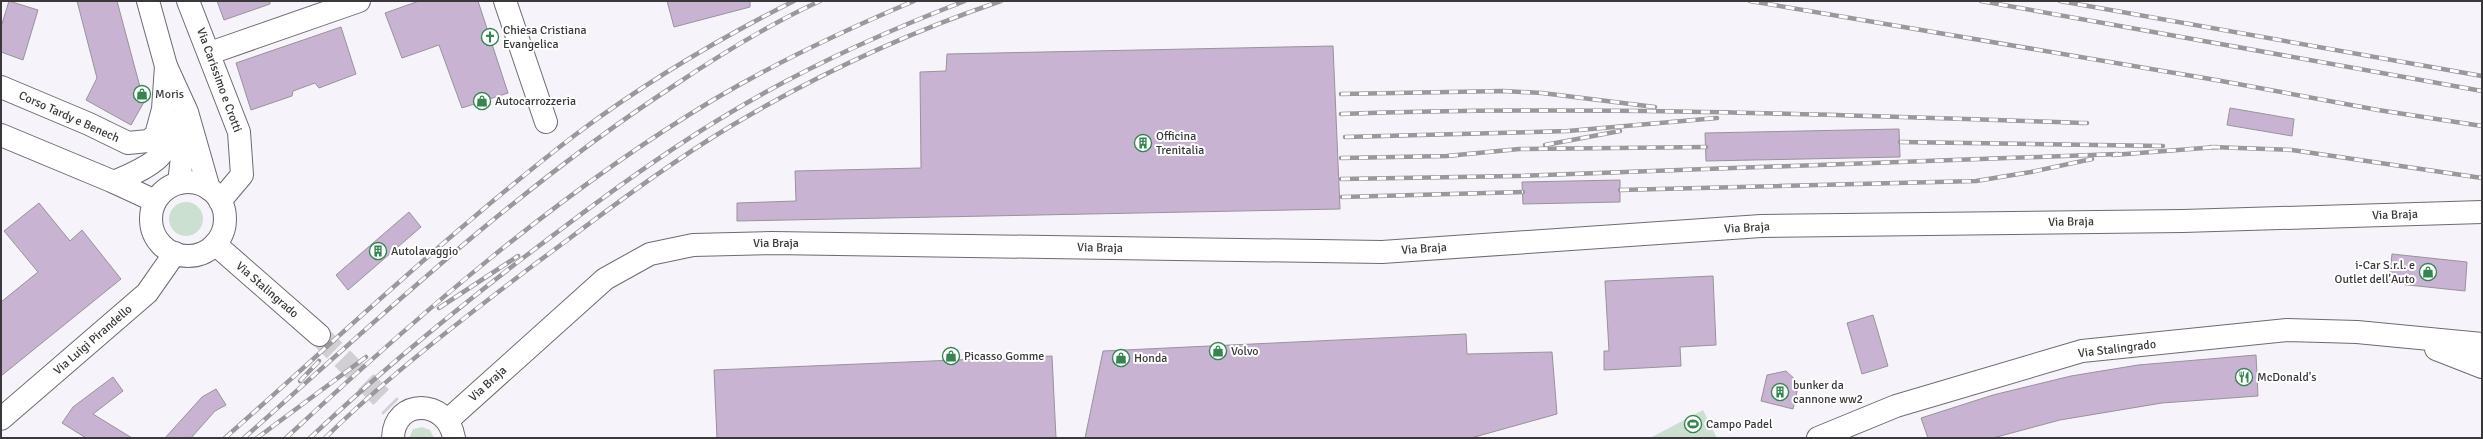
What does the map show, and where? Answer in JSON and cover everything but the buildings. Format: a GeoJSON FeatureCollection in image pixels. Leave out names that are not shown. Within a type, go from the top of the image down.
{"type":"FeatureCollection","features":[{"type":"Feature","properties":{"kind":"main road"},"geometry":{"type":"LineString","coordinates":[[148,1],[166,66],[187,112],[224,224],[215,244],[196,255],[175,253],[162,245],[153,232],[151,217],[155,202],[165,190],[179,183],[195,183],[214,195]]}},
{"type":"Feature","properties":{"kind":"main road","name":"Via Carissimo e Crotti"},"geometry":{"type":"LineString","coordinates":[[188,1],[210,53],[240,132],[242,175],[214,195]]}},
{"type":"Feature","properties":{"kind":"main road"},"geometry":{"type":"LineString","coordinates":[[210,53],[359,1]]}},
{"type":"Feature","properties":{"kind":"main road"},"geometry":{"type":"LineString","coordinates":[[505,1],[546,122]]}},
{"type":"Feature","properties":{"kind":"main road","name":"Corso Tardy e Benech"},"geometry":{"type":"LineString","coordinates":[[1,87],[89,124],[128,143],[148,141],[156,135],[163,109],[166,66]]}},
{"type":"Feature","properties":{"kind":"main road","name":"Corso Tardy e Benech"},"geometry":{"type":"LineString","coordinates":[[114,182],[143,169],[161,156],[170,140],[170,128],[163,109]]}},
{"type":"Feature","properties":{"kind":"main road"},"geometry":{"type":"LineString","coordinates":[[179,183],[187,112]]}},
{"type":"Feature","properties":{"kind":"main road"},"geometry":{"type":"LineString","coordinates":[[1,135],[114,182],[155,202]]}},
{"type":"Feature","properties":{"kind":"main road","name":"Via Braja"},"geometry":{"type":"LineString","coordinates":[[451,429],[605,279],[650,254],[693,245],[772,243],[1382,252],[1761,226],[2175,221],[2482,212]]}},
{"type":"Feature","properties":{"kind":"main road","name":"Via Braja"},"geometry":{"type":"LineString","coordinates":[[2460,213],[2482,222]]}},
{"type":"Feature","properties":{"kind":"main road","name":"Via Stalingrado"},"geometry":{"type":"LineString","coordinates":[[215,244],[319,335]]}},
{"type":"Feature","properties":{"kind":"main road","name":"Via Luigi Pirandello"},"geometry":{"type":"LineString","coordinates":[[1,419],[147,293],[175,253]]}},
{"type":"Feature","properties":{"kind":"main road","name":"Via Stalingrado"},"geometry":{"type":"LineString","coordinates":[[1818,438],[1896,406],[2082,351],[2288,330],[2357,332],[2405,338],[2482,344]]}},
{"type":"Feature","properties":{"kind":"main road","name":"Via Stalingrado"},"geometry":{"type":"LineString","coordinates":[[2405,338],[2473,362],[2482,367]]}},
{"type":"Feature","properties":{"kind":"main road"},"geometry":{"type":"LineString","coordinates":[[393,438],[396,423],[396,411],[431,408],[451,429]]}},
{"type":"Feature","properties":{"kind":"green space"},"geometry":{"type":"Polygon","coordinates":[[[183,202],[189,202],[198,207],[202,213],[202,225],[198,231],[189,236],[183,236],[174,231],[169,222],[169,216],[174,207],[183,202]]]}},
{"type":"Feature","properties":{"kind":"green space","name":"Campo Padel"},"geometry":{"type":"Polygon","coordinates":[[[1703,410],[1717,438],[1650,438],[1703,410]]]}},
{"type":"Feature","properties":{"kind":"green space"},"geometry":{"type":"Polygon","coordinates":[[[422,427],[430,430],[434,438],[409,438],[413,429],[422,427]]]}},
{"type":"Feature","properties":{"kind":"tunnel"},"geometry":{"type":"LineString","coordinates":[[319,335],[391,407]]}},
{"type":"Feature","properties":{"kind":"railway"},"geometry":{"type":"LineString","coordinates":[[225,438],[441,245],[575,135],[654,80],[737,31],[794,1]]}},
{"type":"Feature","properties":{"kind":"railway"},"geometry":{"type":"LineString","coordinates":[[244,438],[453,253],[561,166],[617,124],[710,62],[764,30],[820,1]]}},
{"type":"Feature","properties":{"kind":"railway"},"geometry":{"type":"LineString","coordinates":[[286,438],[386,347],[490,258],[599,175],[655,136],[737,86],[812,47],[862,23],[914,1]]}},
{"type":"Feature","properties":{"kind":"railway"},"geometry":{"type":"LineString","coordinates":[[310,438],[387,368],[468,301],[598,202],[701,130],[756,97],[844,52],[904,25],[965,1]]}},
{"type":"Feature","properties":{"kind":"railway"},"geometry":{"type":"LineString","coordinates":[[325,438],[375,392],[427,348],[535,264],[632,192],[681,158],[763,107],[829,72],[897,41],[966,13],[1001,1]]}},
{"type":"Feature","properties":{"kind":"railway"},"geometry":{"type":"LineString","coordinates":[[1750,1],[2216,80],[2378,110],[2482,126]]}},
{"type":"Feature","properties":{"kind":"railway"},"geometry":{"type":"LineString","coordinates":[[1981,1],[2482,91]]}},
{"type":"Feature","properties":{"kind":"railway"},"geometry":{"type":"LineString","coordinates":[[2060,1],[2482,76]]}},
{"type":"Feature","properties":{"kind":"railway"},"geometry":{"type":"LineString","coordinates":[[1341,94],[1503,91],[1542,93],[1655,107]]}},
{"type":"Feature","properties":{"kind":"railway"},"geometry":{"type":"LineString","coordinates":[[1341,114],[1528,110],[1714,112],[2087,123]]}},
{"type":"Feature","properties":{"kind":"railway"},"geometry":{"type":"LineString","coordinates":[[1345,137],[1568,131],[1717,118]]}},
{"type":"Feature","properties":{"kind":"railway"},"geometry":{"type":"LineString","coordinates":[[1545,145],[1620,131]]}},
{"type":"Feature","properties":{"kind":"railway"},"geometry":{"type":"LineString","coordinates":[[1900,142],[2163,146]]}},
{"type":"Feature","properties":{"kind":"railway"},"geometry":{"type":"LineString","coordinates":[[1341,158],[1447,156],[1519,149],[1706,147]]}},
{"type":"Feature","properties":{"kind":"railway"},"geometry":{"type":"LineString","coordinates":[[2211,147],[2292,150],[2482,178]]}},
{"type":"Feature","properties":{"kind":"railway"},"geometry":{"type":"LineString","coordinates":[[2113,155],[2217,147]]}},
{"type":"Feature","properties":{"kind":"railway"},"geometry":{"type":"LineString","coordinates":[[1341,179],[1517,176],[2118,154]]}},
{"type":"Feature","properties":{"kind":"railway"},"geometry":{"type":"LineString","coordinates":[[1620,190],[1976,181],[2031,172],[2092,159]]}},
{"type":"Feature","properties":{"kind":"railway"},"geometry":{"type":"LineString","coordinates":[[1342,197],[1523,192]]}},
{"type":"Feature","properties":{"kind":"railway"},"geometry":{"type":"LineString","coordinates":[[439,308],[518,256]]}},
{"type":"Feature","properties":{"kind":"railway"},"geometry":{"type":"LineString","coordinates":[[257,438],[366,357]]}},
{"type":"Feature","properties":{"kind":"railway"},"geometry":{"type":"LineString","coordinates":[[300,381],[319,361]]}},
{"type":"Feature","properties":{"kind":"place","name":"Chiesa Cristiana Evangelica"},"geometry":{"type":"Point","coordinates":[490,37]}},
{"type":"Feature","properties":{"kind":"place","name":"Moris"},"geometry":{"type":"Point","coordinates":[142,94]}},
{"type":"Feature","properties":{"kind":"place","name":"Autocarrozzeria"},"geometry":{"type":"Point","coordinates":[482,101]}},
{"type":"Feature","properties":{"kind":"place","name":"Officina Trenitalia"},"geometry":{"type":"Point","coordinates":[1143,143]}},
{"type":"Feature","properties":{"kind":"place","name":"Autolavaggio"},"geometry":{"type":"Point","coordinates":[378,251]}},
{"type":"Feature","properties":{"kind":"place","name":"i-Car S.r.l. e Outlet dell'Auto"},"geometry":{"type":"Point","coordinates":[2428,272]}},
{"type":"Feature","properties":{"kind":"place","name":"Volvo"},"geometry":{"type":"Point","coordinates":[1218,351]}},
{"type":"Feature","properties":{"kind":"place","name":"Picasso Gomme"},"geometry":{"type":"Point","coordinates":[951,356]}},
{"type":"Feature","properties":{"kind":"place","name":"Honda"},"geometry":{"type":"Point","coordinates":[1121,358]}},
{"type":"Feature","properties":{"kind":"place","name":"McDonald's"},"geometry":{"type":"Point","coordinates":[2244,377]}},
{"type":"Feature","properties":{"kind":"place","name":"bunker da cannone ww2"},"geometry":{"type":"Point","coordinates":[1780,392]}},
{"type":"Feature","properties":{"kind":"place","name":"Campo Padel"},"geometry":{"type":"Point","coordinates":[1693,424]}}]}
